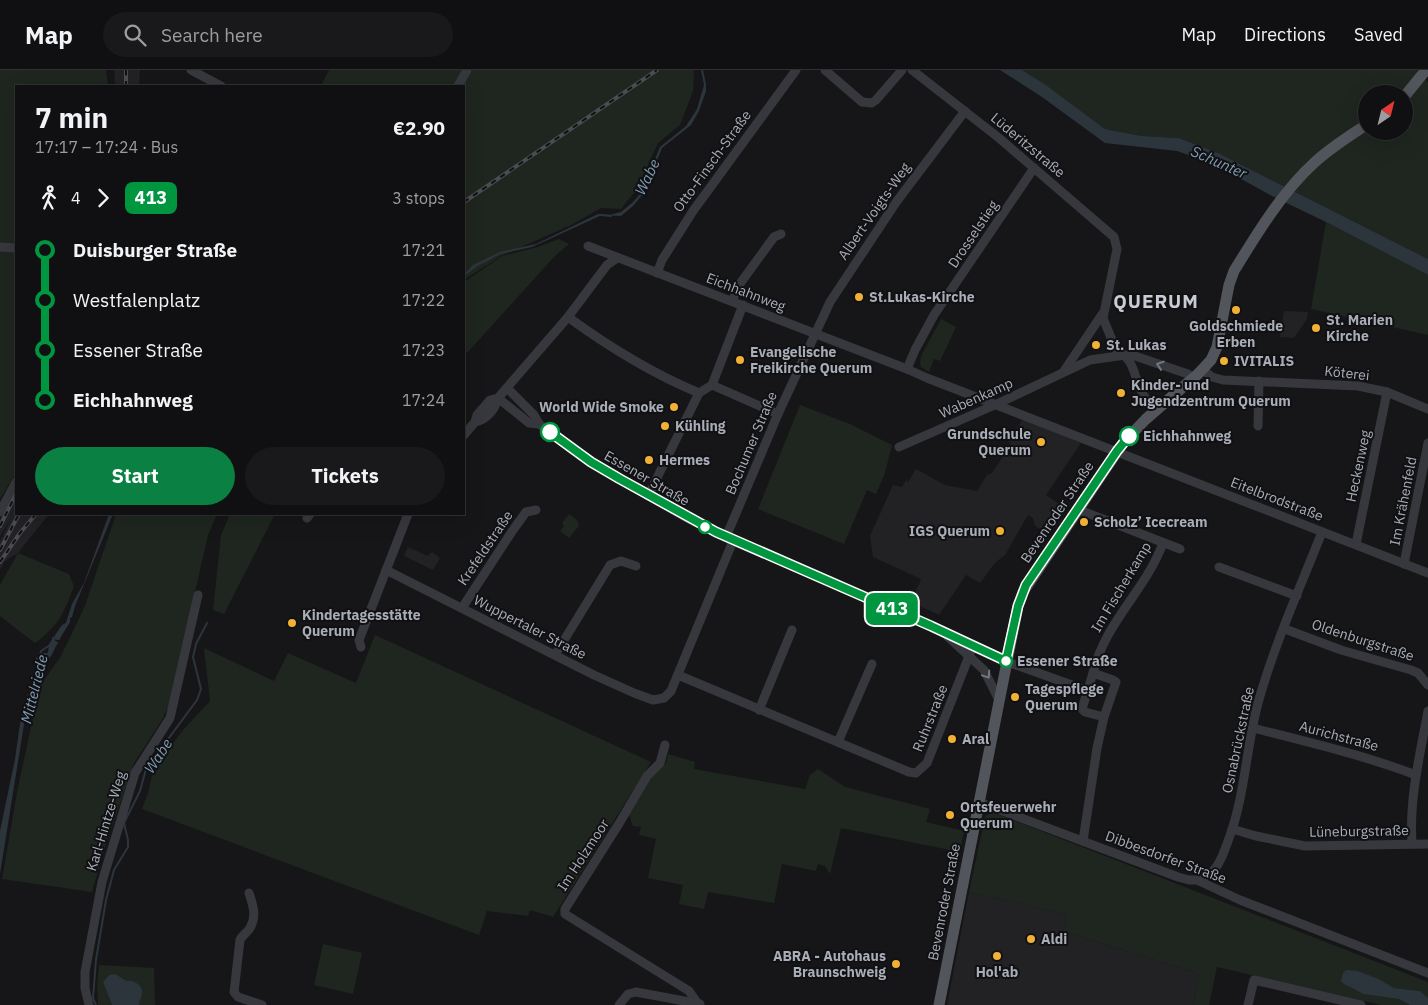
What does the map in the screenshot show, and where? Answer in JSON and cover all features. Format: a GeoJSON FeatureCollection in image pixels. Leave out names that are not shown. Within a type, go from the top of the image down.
{"type":"FeatureCollection","features":[{"type":"Feature","properties":{"kind":"main road"},"geometry":{"type":"LineString","coordinates":[[1413,86],[1426,70]]}},
{"type":"Feature","properties":{"kind":"main road","name":"Bevenroder Straße"},"geometry":{"type":"LineString","coordinates":[[939,1005],[998,698],[1018,606],[1023,592],[1117,451],[1138,427],[1203,370],[1211,360],[1217,347],[1229,284],[1234,271],[1280,203],[1314,163],[1358,130]]}},
{"type":"Feature","properties":{"kind":"street"},"geometry":{"type":"LineString","coordinates":[[191,70],[219,85]]}},
{"type":"Feature","properties":{"kind":"street"},"geometry":{"type":"LineString","coordinates":[[459,85],[467,70]]}},
{"type":"Feature","properties":{"kind":"street","name":"Otto-Finsch-Straße"},"geometry":{"type":"LineString","coordinates":[[657,273],[662,260],[693,211],[796,70]]}},
{"type":"Feature","properties":{"kind":"street"},"geometry":{"type":"LineString","coordinates":[[825,70],[862,102],[868,104],[876,100],[902,70]]}},
{"type":"Feature","properties":{"kind":"street","name":"Lüderitzstraße"},"geometry":{"type":"LineString","coordinates":[[912,70],[1034,168],[1116,239],[1117,249],[1103,312]]}},
{"type":"Feature","properties":{"kind":"street","name":"Albert-Voigts-Weg"},"geometry":{"type":"LineString","coordinates":[[815,333],[830,302],[876,230],[916,174],[965,111]]}},
{"type":"Feature","properties":{"kind":"street","name":"Drosselstieg"},"geometry":{"type":"LineString","coordinates":[[907,369],[934,315],[1034,168]]}},
{"type":"Feature","properties":{"kind":"street"},"geometry":{"type":"LineString","coordinates":[[732,301],[739,285],[774,237],[781,234]]}},
{"type":"Feature","properties":{"kind":"street","name":"Eichhahnweg"},"geometry":{"type":"LineString","coordinates":[[588,246],[1117,451]]}},
{"type":"Feature","properties":{"kind":"street"},"geometry":{"type":"LineString","coordinates":[[0,247],[15,248]]}},
{"type":"Feature","properties":{"kind":"street"},"geometry":{"type":"LineString","coordinates":[[465,434],[476,422],[476,415],[490,400],[498,398],[507,388],[568,317],[607,265],[617,258]]}},
{"type":"Feature","properties":{"kind":"street"},"geometry":{"type":"LineString","coordinates":[[648,496],[699,393],[712,385],[743,305]]}},
{"type":"Feature","properties":{"kind":"street"},"geometry":{"type":"LineString","coordinates":[[1103,312],[1103,318],[1116,350],[1126,355],[1135,356],[1188,374],[1193,378]]}},
{"type":"Feature","properties":{"kind":"street"},"geometry":{"type":"LineString","coordinates":[[1064,371],[1103,312]]}},
{"type":"Feature","properties":{"kind":"street"},"geometry":{"type":"LineString","coordinates":[[568,317],[623,355],[659,375],[699,393]]}},
{"type":"Feature","properties":{"kind":"street","name":"Bochumer Straße"},"geometry":{"type":"LineString","coordinates":[[664,698],[678,675],[778,414],[815,333]]}},
{"type":"Feature","properties":{"kind":"street"},"geometry":{"type":"LineString","coordinates":[[1126,355],[1131,361],[1143,394],[1156,410]]}},
{"type":"Feature","properties":{"kind":"street","name":"Wabenkamp"},"geometry":{"type":"LineString","coordinates":[[898,447],[997,404],[1090,360],[1126,355]]}},
{"type":"Feature","properties":{"kind":"street","name":"Köterei"},"geometry":{"type":"LineString","coordinates":[[1203,370],[1218,379],[1358,386],[1387,392],[1428,409]]}},
{"type":"Feature","properties":{"kind":"street"},"geometry":{"type":"LineString","coordinates":[[1258,426],[1259,381]]}},
{"type":"Feature","properties":{"kind":"street"},"geometry":{"type":"LineString","coordinates":[[712,385],[778,414]]}},
{"type":"Feature","properties":{"kind":"street","name":"Essener Straße"},"geometry":{"type":"LineString","coordinates":[[507,388],[534,415],[539,424],[591,462],[648,496],[730,539],[941,630],[1006,661]]}},
{"type":"Feature","properties":{"kind":"street","name":"Heckenweg"},"geometry":{"type":"LineString","coordinates":[[1356,544],[1387,392]]}},
{"type":"Feature","properties":{"kind":"street","name":"Essener Straße"},"geometry":{"type":"LineString","coordinates":[[498,398],[529,423],[539,424]]}},
{"type":"Feature","properties":{"kind":"street","name":"Im Krähenfeld"},"geometry":{"type":"LineString","coordinates":[[1404,564],[1428,443]]}},
{"type":"Feature","properties":{"kind":"street","name":"Eitelbrodstraße"},"geometry":{"type":"LineString","coordinates":[[1117,451],[1428,572]]}},
{"type":"Feature","properties":{"kind":"street"},"geometry":{"type":"LineString","coordinates":[[0,512],[15,484]]}},
{"type":"Feature","properties":{"kind":"street"},"geometry":{"type":"LineString","coordinates":[[1077,509],[1180,549]]}},
{"type":"Feature","properties":{"kind":"street","name":"Krefeldstraße"},"geometry":{"type":"LineString","coordinates":[[462,608],[526,512],[536,510]]}},
{"type":"Feature","properties":{"kind":"street"},"geometry":{"type":"LineString","coordinates":[[361,647],[359,640],[406,515]]}},
{"type":"Feature","properties":{"kind":"street","name":"Osnabrückstraße"},"geometry":{"type":"LineString","coordinates":[[1197,880],[1205,878],[1212,873],[1232,829],[1258,705],[1266,679],[1322,532]]}},
{"type":"Feature","properties":{"kind":"street","name":"Im Fischerkamp"},"geometry":{"type":"LineString","coordinates":[[1104,718],[1082,709],[1086,690],[1106,636],[1152,567],[1163,543]]}},
{"type":"Feature","properties":{"kind":"street"},"geometry":{"type":"LineString","coordinates":[[555,655],[610,565],[621,561],[636,566]]}},
{"type":"Feature","properties":{"kind":"street"},"geometry":{"type":"LineString","coordinates":[[1219,567],[1297,596]]}},
{"type":"Feature","properties":{"kind":"street","name":"Wuppertaler Straße"},"geometry":{"type":"LineString","coordinates":[[386,570],[610,683],[654,700],[664,698]]}},
{"type":"Feature","properties":{"kind":"street","name":"Karl-Hintze-Weg"},"geometry":{"type":"LineString","coordinates":[[88,1005],[85,988],[86,972],[102,882],[134,773],[170,718],[198,596]]}},
{"type":"Feature","properties":{"kind":"street","name":"Oldenburgstraße"},"geometry":{"type":"LineString","coordinates":[[1285,629],[1341,650],[1411,670],[1418,673],[1428,685]]}},
{"type":"Feature","properties":{"kind":"street"},"geometry":{"type":"LineString","coordinates":[[759,710],[792,630]]}},
{"type":"Feature","properties":{"kind":"street","name":"Essener Straße"},"geometry":{"type":"LineString","coordinates":[[941,630],[984,670],[998,698]]}},
{"type":"Feature","properties":{"kind":"street","name":"Ruhrstraße"},"geometry":{"type":"LineString","coordinates":[[678,675],[909,772],[916,773],[927,763],[973,646]]}},
{"type":"Feature","properties":{"kind":"street"},"geometry":{"type":"LineString","coordinates":[[1006,661],[1086,690]]}},
{"type":"Feature","properties":{"kind":"street"},"geometry":{"type":"LineString","coordinates":[[838,742],[872,664]]}},
{"type":"Feature","properties":{"kind":"street"},"geometry":{"type":"LineString","coordinates":[[1083,841],[1104,718],[1116,682],[1093,673]]}},
{"type":"Feature","properties":{"kind":"street"},"geometry":{"type":"LineString","coordinates":[[1412,843],[1412,811],[1416,775],[1428,711]]}},
{"type":"Feature","properties":{"kind":"street","name":"Aurichstraße"},"geometry":{"type":"LineString","coordinates":[[1253,728],[1354,753],[1416,775]]}},
{"type":"Feature","properties":{"kind":"street","name":"Im Holzmoor"},"geometry":{"type":"LineString","coordinates":[[665,745],[660,763],[644,781],[565,909],[565,914],[689,991],[700,1004]]}},
{"type":"Feature","properties":{"kind":"street","name":"Dibbesdorfer Straße"},"geometry":{"type":"LineString","coordinates":[[979,802],[1178,877],[1197,880],[1232,896],[1428,973]]}},
{"type":"Feature","properties":{"kind":"street","name":"Lüneburgstraße"},"geometry":{"type":"LineString","coordinates":[[1232,829],[1305,846],[1428,844]]}},
{"type":"Feature","properties":{"kind":"street"},"geometry":{"type":"LineString","coordinates":[[249,893],[255,910],[250,929],[242,935],[240,940],[234,992],[238,997],[262,1005]]}},
{"type":"Feature","properties":{"kind":"street"},"geometry":{"type":"LineString","coordinates":[[1248,1005],[1254,980],[1322,1001],[1361,1005]]}},
{"type":"Feature","properties":{"kind":"street"},"geometry":{"type":"LineString","coordinates":[[619,1005],[628,994],[636,992],[700,1004]]}},
{"type":"Feature","properties":{"kind":"shaded area"},"geometry":{"type":"Polygon","coordinates":[[[0,70],[106,70],[108,85],[15,85],[15,475],[0,499],[0,70]]]}},
{"type":"Feature","properties":{"kind":"shaded area"},"geometry":{"type":"Polygon","coordinates":[[[114,70],[140,70],[139,85],[115,85],[114,70]]]}},
{"type":"Feature","properties":{"kind":"shaded area"},"geometry":{"type":"Polygon","coordinates":[[[329,70],[463,70],[455,85],[322,85],[329,70]]]}},
{"type":"Feature","properties":{"kind":"shaded area"},"geometry":{"type":"Polygon","coordinates":[[[472,70],[694,70],[693,91],[680,125],[658,143],[637,189],[621,209],[601,208],[571,225],[501,256],[465,279],[464,85],[472,70]]]}},
{"type":"Feature","properties":{"kind":"shaded area"},"geometry":{"type":"Polygon","coordinates":[[[1022,70],[1417,70],[1428,82],[1428,259],[1218,153],[1179,138],[1142,136],[1105,129],[1046,85],[1022,70]]]}},
{"type":"Feature","properties":{"kind":"shaded area"},"geometry":{"type":"Polygon","coordinates":[[[1326,222],[1428,275],[1428,335],[1311,309],[1326,222]]]}},
{"type":"Feature","properties":{"kind":"shaded area"},"geometry":{"type":"Polygon","coordinates":[[[559,239],[569,244],[554,257],[467,353],[465,351],[465,281],[502,256],[538,247],[559,239]]]}},
{"type":"Feature","properties":{"kind":"shaded area"},"geometry":{"type":"Polygon","coordinates":[[[1284,311],[1308,312],[1307,319],[1294,338],[1280,337],[1284,311]]]}},
{"type":"Feature","properties":{"kind":"shaded area"},"geometry":{"type":"Polygon","coordinates":[[[941,319],[956,327],[940,361],[934,359],[929,372],[921,367],[921,356],[941,319]]]}},
{"type":"Feature","properties":{"kind":"shaded area"},"geometry":{"type":"Polygon","coordinates":[[[800,405],[850,424],[892,445],[885,473],[876,494],[867,490],[844,544],[758,509],[800,405]]]}},
{"type":"Feature","properties":{"kind":"shaded area"},"geometry":{"type":"Polygon","coordinates":[[[1023,419],[1081,443],[1046,495],[1065,508],[1047,533],[1035,526],[1033,518],[1028,515],[1005,555],[996,562],[980,583],[966,575],[939,615],[911,602],[921,579],[873,557],[870,536],[893,485],[902,487],[906,480],[908,482],[916,469],[945,485],[977,491],[987,475],[992,473],[1011,444],[1008,441],[1023,419]]]}},
{"type":"Feature","properties":{"kind":"shaded area"},"geometry":{"type":"Polygon","coordinates":[[[15,489],[15,515],[48,515],[18,553],[5,561],[0,570],[0,541],[11,519],[0,536],[0,519],[15,489]]]}},
{"type":"Feature","properties":{"kind":"shaded area"},"geometry":{"type":"Polygon","coordinates":[[[569,514],[577,520],[579,526],[569,538],[560,531],[564,526],[562,523],[569,514]]]}},
{"type":"Feature","properties":{"kind":"shaded area"},"geometry":{"type":"Polygon","coordinates":[[[116,515],[217,515],[208,535],[169,705],[162,720],[134,763],[105,847],[92,892],[2,879],[18,787],[40,686],[61,656],[85,606],[116,515]]]}},
{"type":"Feature","properties":{"kind":"shaded area"},"geometry":{"type":"Polygon","coordinates":[[[230,515],[274,515],[224,614],[213,610],[221,535],[230,515]]]}},
{"type":"Feature","properties":{"kind":"shaded area"},"geometry":{"type":"Polygon","coordinates":[[[408,547],[428,556],[432,552],[440,558],[433,570],[404,556],[408,547]]]}},
{"type":"Feature","properties":{"kind":"shaded area"},"geometry":{"type":"Polygon","coordinates":[[[18,553],[69,574],[74,586],[60,618],[35,643],[0,616],[0,585],[18,553]]]}},
{"type":"Feature","properties":{"kind":"shaded area"},"geometry":{"type":"Polygon","coordinates":[[[375,635],[651,762],[553,917],[530,910],[528,916],[487,911],[479,935],[142,809],[152,775],[162,758],[183,730],[210,701],[204,648],[274,681],[288,653],[356,683],[375,635]]]}},
{"type":"Feature","properties":{"kind":"shaded area"},"geometry":{"type":"Polygon","coordinates":[[[668,754],[695,762],[694,769],[805,789],[810,775],[818,769],[845,787],[930,809],[926,822],[964,831],[960,852],[841,828],[830,874],[825,866],[818,864],[816,871],[782,864],[774,903],[708,892],[704,909],[679,904],[683,885],[648,878],[656,839],[639,835],[641,827],[633,826],[629,815],[647,782],[666,763],[668,754]]]}},
{"type":"Feature","properties":{"kind":"shaded area"},"geometry":{"type":"Polygon","coordinates":[[[990,813],[995,813],[1428,982],[1428,998],[1420,991],[1394,988],[1379,979],[1358,971],[1349,987],[1363,994],[1399,999],[1410,1005],[1381,1005],[1217,967],[1209,1005],[1193,1005],[1200,974],[1063,931],[1066,914],[969,892],[985,817],[990,813]]]}},
{"type":"Feature","properties":{"kind":"shaded area"},"geometry":{"type":"Polygon","coordinates":[[[969,892],[1066,914],[1063,931],[1200,974],[1193,1005],[947,1005],[969,892]]]}},
{"type":"Feature","properties":{"kind":"shaded area"},"geometry":{"type":"Polygon","coordinates":[[[323,944],[362,953],[353,994],[314,985],[323,944]]]}},
{"type":"Feature","properties":{"kind":"shaded area"},"geometry":{"type":"Polygon","coordinates":[[[99,965],[154,968],[155,1005],[139,1005],[128,982],[120,977],[109,975],[103,982],[112,1005],[98,1005],[97,984],[99,965]]]}},
{"type":"Feature","properties":{"kind":"water"},"geometry":{"type":"Polygon","coordinates":[[[701,70],[703,70],[706,91],[699,111],[691,125],[662,148],[644,193],[621,216],[602,215],[532,247],[500,254],[476,267],[465,276],[465,273],[473,265],[500,252],[536,244],[598,214],[609,215],[621,212],[641,193],[660,147],[686,126],[697,109],[704,85],[701,70]]]}},
{"type":"Feature","properties":{"kind":"water","name":"Schunter"},"geometry":{"type":"Polygon","coordinates":[[[1000,70],[1022,70],[1046,85],[1105,129],[1142,136],[1179,138],[1218,153],[1428,259],[1428,275],[1272,196],[1214,164],[1177,151],[1105,143],[1042,97],[1000,70]]]}},
{"type":"Feature","properties":{"kind":"water"},"geometry":{"type":"Polygon","coordinates":[[[109,515],[113,515],[70,622],[59,640],[53,638],[62,625],[66,623],[72,604],[84,583],[109,515]]]}},
{"type":"Feature","properties":{"kind":"water"},"geometry":{"type":"Polygon","coordinates":[[[53,638],[57,644],[51,656],[40,670],[40,675],[26,712],[0,874],[0,831],[15,759],[20,724],[36,672],[36,658],[43,653],[48,653],[49,644],[53,638]]]}},
{"type":"Feature","properties":{"kind":"water"},"geometry":{"type":"Polygon","coordinates":[[[1346,970],[1358,971],[1379,979],[1394,988],[1420,991],[1428,998],[1428,1005],[1410,1005],[1399,999],[1363,994],[1341,981],[1346,970]]]}},
{"type":"Feature","properties":{"kind":"water"},"geometry":{"type":"Polygon","coordinates":[[[115,974],[139,985],[142,993],[139,1005],[112,1005],[103,982],[109,975],[115,974]]]}},
{"type":"Feature","properties":{"kind":"waterway","name":"Wabe"},"geometry":{"type":"LineString","coordinates":[[601,215],[611,216]]}},
{"type":"Feature","properties":{"kind":"waterway","name":"Wabe"},"geometry":{"type":"LineString","coordinates":[[96,1005],[93,998],[96,960],[106,900],[114,870],[128,847],[124,823],[140,791],[146,769],[197,700],[201,689],[193,657],[196,644],[207,623]]}},
{"type":"Feature","properties":{"kind":"waterway","name":"Mittelriede"},"geometry":{"type":"LineString","coordinates":[[55,645],[57,643],[53,638],[59,639]]}},
{"type":"Feature","properties":{"kind":"waterway","name":"Mittelriede"},"geometry":{"type":"LineString","coordinates":[[40,657],[41,651],[50,645]]}},
{"type":"Feature","properties":{"kind":"railway"},"geometry":{"type":"LineString","coordinates":[[126,70],[126,85]]}},
{"type":"Feature","properties":{"kind":"railway"},"geometry":{"type":"LineString","coordinates":[[465,201],[657,70]]}},
{"type":"Feature","properties":{"kind":"railway"},"geometry":{"type":"LineString","coordinates":[[0,526],[15,496]]}},
{"type":"Feature","properties":{"kind":"railway"},"geometry":{"type":"LineString","coordinates":[[0,550],[18,515]]}},
{"type":"Feature","properties":{"kind":"railway"},"geometry":{"type":"LineString","coordinates":[[0,562],[35,515]]}},
{"type":"Feature","properties":{"kind":"bus line","name":"413"},"geometry":{"type":"LineString","coordinates":[[550,432],[591,462],[687,518],[734,541],[931,626],[1006,661],[1020,598],[1026,585],[1085,497],[1129,436]]}},
{"type":"Feature","properties":{"kind":"place","name":"St.Lukas-Kirche"},"geometry":{"type":"Point","coordinates":[859,297]}},
{"type":"Feature","properties":{"kind":"place","name":"Goldschmiede Erben"},"geometry":{"type":"Point","coordinates":[1236,310]}},
{"type":"Feature","properties":{"kind":"place","name":"St. Marien Kirche"},"geometry":{"type":"Point","coordinates":[1316,328]}},
{"type":"Feature","properties":{"kind":"place","name":"St. Lukas"},"geometry":{"type":"Point","coordinates":[1096,345]}},
{"type":"Feature","properties":{"kind":"place","name":"Evangelische Freikirche Querum"},"geometry":{"type":"Point","coordinates":[740,360]}},
{"type":"Feature","properties":{"kind":"place","name":"IVITALIS"},"geometry":{"type":"Point","coordinates":[1224,361]}},
{"type":"Feature","properties":{"kind":"place","name":"Kinder- und Jugendzentrum Querum"},"geometry":{"type":"Point","coordinates":[1121,393]}},
{"type":"Feature","properties":{"kind":"place","name":"World Wide Smoke"},"geometry":{"type":"Point","coordinates":[674,407]}},
{"type":"Feature","properties":{"kind":"place","name":"Kühling"},"geometry":{"type":"Point","coordinates":[665,426]}},
{"type":"Feature","properties":{"kind":"place","name":"Eichhahnweg"},"geometry":{"type":"Point","coordinates":[1129,436]}},
{"type":"Feature","properties":{"kind":"place","name":"Grundschule Querum"},"geometry":{"type":"Point","coordinates":[1041,442]}},
{"type":"Feature","properties":{"kind":"place","name":"Hermes"},"geometry":{"type":"Point","coordinates":[649,460]}},
{"type":"Feature","properties":{"kind":"place","name":"Scholz’ Icecream"},"geometry":{"type":"Point","coordinates":[1084,522]}},
{"type":"Feature","properties":{"kind":"place","name":"IGS Querum"},"geometry":{"type":"Point","coordinates":[1000,531]}},
{"type":"Feature","properties":{"kind":"place","name":"Kindertagesstätte Querum"},"geometry":{"type":"Point","coordinates":[292,623]}},
{"type":"Feature","properties":{"kind":"place","name":"Essener Straße"},"geometry":{"type":"Point","coordinates":[1006,661]}},
{"type":"Feature","properties":{"kind":"place","name":"Tagespflege Querum"},"geometry":{"type":"Point","coordinates":[1015,697]}},
{"type":"Feature","properties":{"kind":"place","name":"Aral"},"geometry":{"type":"Point","coordinates":[952,739]}},
{"type":"Feature","properties":{"kind":"place","name":"Ortsfeuerwehr Querum"},"geometry":{"type":"Point","coordinates":[950,815]}},
{"type":"Feature","properties":{"kind":"place","name":"Aldi"},"geometry":{"type":"Point","coordinates":[1031,939]}},
{"type":"Feature","properties":{"kind":"place","name":"Hol'ab"},"geometry":{"type":"Point","coordinates":[997,956]}},
{"type":"Feature","properties":{"kind":"place","name":"ABRA - Autohaus Braunschweig"},"geometry":{"type":"Point","coordinates":[896,964]}},
{"type":"Feature","properties":{"kind":"district","name":"QUERUM"},"geometry":{"type":"Point","coordinates":[1156,301]}}]}
